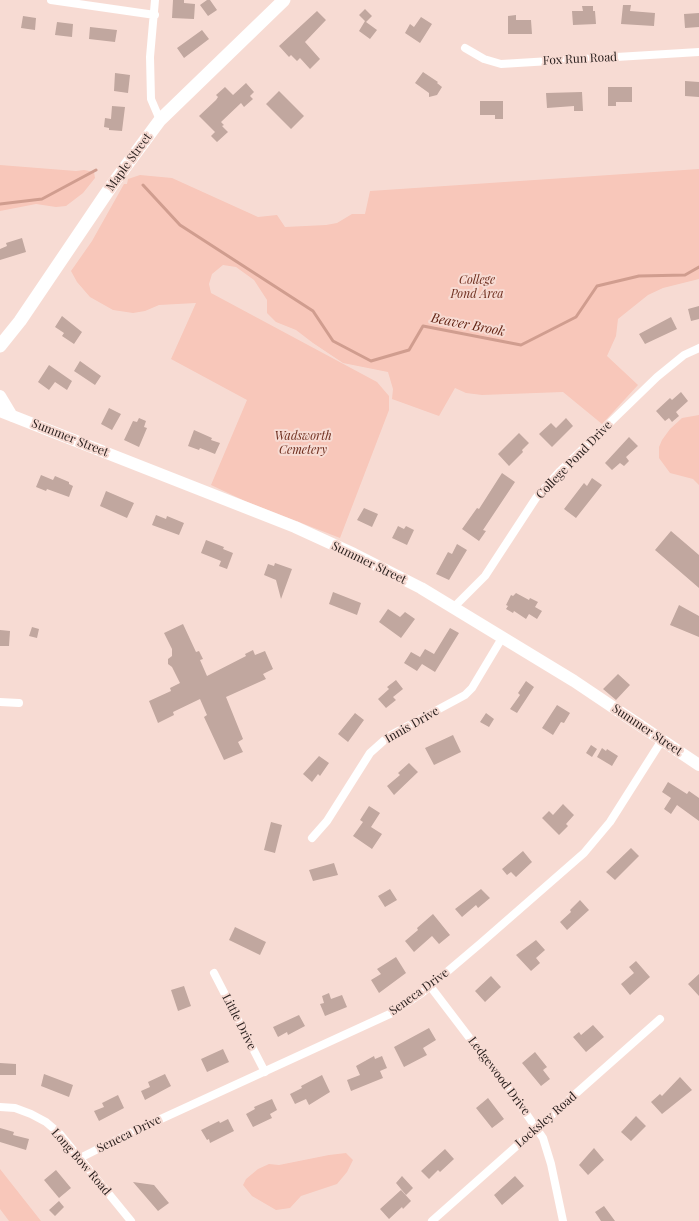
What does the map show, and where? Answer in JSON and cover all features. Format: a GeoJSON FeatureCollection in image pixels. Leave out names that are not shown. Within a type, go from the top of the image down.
{"type":"FeatureCollection","features":[{"type":"Feature","properties":{"kind":"main road","name":"Maple Street"},"geometry":{"type":"LineString","coordinates":[[0,346],[20,321],[112,185],[160,120],[284,0]]}},
{"type":"Feature","properties":{"kind":"street"},"geometry":{"type":"LineString","coordinates":[[51,0],[155,15]]}},
{"type":"Feature","properties":{"kind":"street"},"geometry":{"type":"LineString","coordinates":[[155,0],[155,15],[150,57],[151,99],[160,120]]}},
{"type":"Feature","properties":{"kind":"street","name":"Fox Run Road"},"geometry":{"type":"LineString","coordinates":[[465,48],[484,59],[501,64],[699,52]]}},
{"type":"Feature","properties":{"kind":"street","name":"College Pond Drive"},"geometry":{"type":"LineString","coordinates":[[454,608],[494,565],[536,498],[560,471],[658,377],[684,355],[699,348]]}},
{"type":"Feature","properties":{"kind":"street"},"geometry":{"type":"LineString","coordinates":[[0,396],[12,416]]}},
{"type":"Feature","properties":{"kind":"street","name":"Summer Street"},"geometry":{"type":"LineString","coordinates":[[0,411],[295,527],[354,554],[421,588],[574,681],[699,765]]}},
{"type":"Feature","properties":{"kind":"street","name":"Innis Drive"},"geometry":{"type":"LineString","coordinates":[[312,838],[327,821],[370,753],[389,736],[465,695],[472,688],[502,638]]}},
{"type":"Feature","properties":{"kind":"street"},"geometry":{"type":"LineString","coordinates":[[0,702],[19,703]]}},
{"type":"Feature","properties":{"kind":"street","name":"Seneca Drive"},"geometry":{"type":"LineString","coordinates":[[80,1158],[126,1135],[392,1013],[430,986],[481,944],[584,853],[610,822],[662,740]]}},
{"type":"Feature","properties":{"kind":"street","name":"Little Drive"},"geometry":{"type":"LineString","coordinates":[[214,973],[265,1072]]}},
{"type":"Feature","properties":{"kind":"street","name":"Ledgewood Drive"},"geometry":{"type":"LineString","coordinates":[[430,986],[537,1127],[543,1138],[551,1164],[563,1221]]}},
{"type":"Feature","properties":{"kind":"street","name":"Locksley Road"},"geometry":{"type":"LineString","coordinates":[[432,1221],[660,1019]]}},
{"type":"Feature","properties":{"kind":"street","name":"Long Bow Road"},"geometry":{"type":"LineString","coordinates":[[0,1107],[15,1108],[46,1122],[60,1134],[131,1221]]}},
{"type":"Feature","properties":{"kind":"green space"},"geometry":{"type":"Polygon","coordinates":[[[0,165],[76,171],[84,170],[94,172],[95,178],[83,193],[66,206],[56,207],[36,204],[0,211],[0,165]]]}},
{"type":"Feature","properties":{"kind":"green space"},"geometry":{"type":"Polygon","coordinates":[[[699,169],[699,279],[663,288],[648,295],[618,319],[616,336],[607,356],[638,385],[602,424],[563,392],[482,395],[466,393],[455,388],[439,416],[392,399],[393,389],[388,372],[343,363],[296,330],[276,322],[267,313],[267,300],[254,280],[236,267],[223,265],[212,274],[209,284],[211,293],[377,382],[389,396],[389,410],[340,538],[245,501],[211,485],[247,400],[171,359],[196,303],[159,305],[145,311],[133,313],[113,310],[90,297],[77,282],[71,271],[92,241],[124,184],[127,184],[128,179],[140,175],[172,178],[258,217],[277,215],[285,227],[326,225],[337,223],[352,214],[365,214],[370,191],[699,169]]]}},
{"type":"Feature","properties":{"kind":"green space"},"geometry":{"type":"Polygon","coordinates":[[[699,415],[699,485],[693,479],[670,473],[659,458],[659,447],[670,429],[682,418],[699,415]]]}},
{"type":"Feature","properties":{"kind":"green space"},"geometry":{"type":"Polygon","coordinates":[[[346,1153],[353,1160],[347,1172],[337,1184],[301,1196],[290,1208],[276,1210],[252,1196],[243,1185],[246,1179],[258,1169],[269,1164],[279,1165],[346,1153]]]}},
{"type":"Feature","properties":{"kind":"green space"},"geometry":{"type":"Polygon","coordinates":[[[0,1169],[41,1221],[9,1221],[0,1209],[0,1169]]]}},
{"type":"Feature","properties":{"kind":"building"},"geometry":{"type":"Polygon","coordinates":[[[173,0],[184,0],[184,3],[195,4],[194,19],[172,18],[173,0]]]}},
{"type":"Feature","properties":{"kind":"building"},"geometry":{"type":"Polygon","coordinates":[[[207,0],[210,0],[217,10],[208,16],[200,5],[207,0]]]}},
{"type":"Feature","properties":{"kind":"building"},"geometry":{"type":"Polygon","coordinates":[[[623,5],[631,5],[630,11],[655,13],[654,26],[621,24],[623,5]]]}},
{"type":"Feature","properties":{"kind":"building"},"geometry":{"type":"Polygon","coordinates":[[[582,6],[593,6],[596,24],[573,25],[572,11],[583,11],[582,6]]]}},
{"type":"Feature","properties":{"kind":"building"},"geometry":{"type":"Polygon","coordinates":[[[365,9],[372,16],[366,22],[377,30],[370,39],[359,31],[365,21],[359,15],[365,9]]]}},
{"type":"Feature","properties":{"kind":"building"},"geometry":{"type":"Polygon","coordinates":[[[317,11],[326,20],[305,42],[320,59],[310,69],[300,58],[297,61],[291,55],[289,57],[279,46],[317,11]]]}},
{"type":"Feature","properties":{"kind":"building"},"geometry":{"type":"Polygon","coordinates":[[[699,13],[699,27],[685,28],[684,14],[699,13]]]}},
{"type":"Feature","properties":{"kind":"building"},"geometry":{"type":"Polygon","coordinates":[[[516,15],[516,20],[531,20],[532,34],[508,34],[508,16],[516,15]]]}},
{"type":"Feature","properties":{"kind":"building"},"geometry":{"type":"Polygon","coordinates":[[[23,16],[36,18],[35,30],[21,28],[23,16]]]}},
{"type":"Feature","properties":{"kind":"building"},"geometry":{"type":"Polygon","coordinates":[[[421,17],[432,24],[420,43],[405,33],[410,24],[414,27],[421,17]]]}},
{"type":"Feature","properties":{"kind":"building"},"geometry":{"type":"Polygon","coordinates":[[[57,22],[73,24],[72,37],[55,35],[57,22]]]}},
{"type":"Feature","properties":{"kind":"building"},"geometry":{"type":"Polygon","coordinates":[[[90,27],[117,30],[115,42],[89,39],[90,27]]]}},
{"type":"Feature","properties":{"kind":"building"},"geometry":{"type":"Polygon","coordinates":[[[202,30],[209,39],[184,58],[177,48],[202,30]]]}},
{"type":"Feature","properties":{"kind":"building"},"geometry":{"type":"Polygon","coordinates":[[[423,72],[438,82],[437,83],[442,87],[437,95],[429,97],[429,93],[415,83],[423,72]]]}},
{"type":"Feature","properties":{"kind":"building"},"geometry":{"type":"Polygon","coordinates":[[[115,73],[130,75],[128,93],[114,91],[115,73]]]}},
{"type":"Feature","properties":{"kind":"building"},"geometry":{"type":"Polygon","coordinates":[[[685,81],[699,82],[699,97],[685,96],[685,81]]]}},
{"type":"Feature","properties":{"kind":"building"},"geometry":{"type":"Polygon","coordinates":[[[246,83],[254,92],[250,96],[253,99],[244,107],[241,103],[221,122],[224,125],[222,126],[228,132],[217,142],[211,136],[215,132],[199,116],[216,100],[218,97],[216,95],[225,87],[233,95],[246,83]]]}},
{"type":"Feature","properties":{"kind":"building"},"geometry":{"type":"Polygon","coordinates":[[[608,87],[632,87],[632,102],[616,102],[616,106],[608,106],[608,87]]]}},
{"type":"Feature","properties":{"kind":"building"},"geometry":{"type":"Polygon","coordinates":[[[279,91],[304,116],[291,129],[266,104],[279,91]]]}},
{"type":"Feature","properties":{"kind":"building"},"geometry":{"type":"Polygon","coordinates":[[[582,92],[583,111],[574,111],[574,106],[547,108],[546,93],[582,92]]]}},
{"type":"Feature","properties":{"kind":"building"},"geometry":{"type":"Polygon","coordinates":[[[480,101],[503,101],[503,119],[495,119],[495,115],[480,115],[480,101]]]}},
{"type":"Feature","properties":{"kind":"building"},"geometry":{"type":"Polygon","coordinates":[[[112,106],[125,107],[122,131],[109,130],[109,128],[104,127],[105,118],[111,119],[112,106]]]}},
{"type":"Feature","properties":{"kind":"building"},"geometry":{"type":"Polygon","coordinates":[[[22,238],[26,252],[0,260],[0,249],[7,246],[6,243],[22,238]]]}},
{"type":"Feature","properties":{"kind":"building"},"geometry":{"type":"Polygon","coordinates":[[[699,306],[699,319],[691,321],[688,309],[699,306]]]}},
{"type":"Feature","properties":{"kind":"building"},"geometry":{"type":"Polygon","coordinates":[[[62,316],[82,332],[74,344],[62,336],[64,333],[55,327],[62,316]]]}},
{"type":"Feature","properties":{"kind":"building"},"geometry":{"type":"Polygon","coordinates":[[[671,317],[677,329],[645,344],[639,334],[671,317]]]}},
{"type":"Feature","properties":{"kind":"building"},"geometry":{"type":"Polygon","coordinates":[[[80,361],[101,376],[95,385],[74,371],[80,361]]]}},
{"type":"Feature","properties":{"kind":"building"},"geometry":{"type":"Polygon","coordinates":[[[49,365],[72,381],[67,390],[55,382],[49,390],[38,382],[49,365]]]}},
{"type":"Feature","properties":{"kind":"building"},"geometry":{"type":"Polygon","coordinates":[[[681,392],[688,401],[676,412],[679,416],[672,422],[669,418],[665,421],[656,411],[670,398],[672,400],[681,392]]]}},
{"type":"Feature","properties":{"kind":"building"},"geometry":{"type":"Polygon","coordinates":[[[109,408],[121,414],[112,430],[101,424],[109,408]]]}},
{"type":"Feature","properties":{"kind":"building"},"geometry":{"type":"Polygon","coordinates":[[[139,418],[146,421],[144,427],[147,428],[139,447],[124,440],[133,421],[137,422],[139,418]]]}},
{"type":"Feature","properties":{"kind":"building"},"geometry":{"type":"Polygon","coordinates":[[[566,418],[573,426],[552,447],[539,434],[551,423],[556,428],[566,418]]]}},
{"type":"Feature","properties":{"kind":"building"},"geometry":{"type":"Polygon","coordinates":[[[194,430],[212,438],[211,440],[220,443],[215,454],[200,448],[199,450],[188,446],[194,430]]]}},
{"type":"Feature","properties":{"kind":"building"},"geometry":{"type":"Polygon","coordinates":[[[519,433],[529,443],[522,450],[523,452],[509,466],[498,454],[519,433]]]}},
{"type":"Feature","properties":{"kind":"building"},"geometry":{"type":"Polygon","coordinates":[[[629,437],[638,446],[626,457],[629,461],[624,466],[620,463],[612,470],[605,463],[629,437]]]}},
{"type":"Feature","properties":{"kind":"building"},"geometry":{"type":"Polygon","coordinates":[[[502,473],[515,482],[483,530],[486,531],[479,541],[462,529],[477,508],[479,509],[502,473]]]}},
{"type":"Feature","properties":{"kind":"building"},"geometry":{"type":"Polygon","coordinates":[[[41,475],[53,480],[55,476],[69,482],[69,484],[73,486],[69,497],[47,489],[46,491],[36,487],[41,475]]]}},
{"type":"Feature","properties":{"kind":"building"},"geometry":{"type":"Polygon","coordinates":[[[592,478],[602,485],[576,518],[564,509],[584,483],[587,486],[592,478]]]}},
{"type":"Feature","properties":{"kind":"building"},"geometry":{"type":"Polygon","coordinates":[[[106,491],[134,503],[127,518],[100,506],[106,491]]]}},
{"type":"Feature","properties":{"kind":"building"},"geometry":{"type":"Polygon","coordinates":[[[364,508],[378,514],[372,527],[357,520],[364,508]]]}},
{"type":"Feature","properties":{"kind":"building"},"geometry":{"type":"Polygon","coordinates":[[[156,515],[166,519],[167,516],[184,523],[179,535],[152,525],[156,515]]]}},
{"type":"Feature","properties":{"kind":"building"},"geometry":{"type":"Polygon","coordinates":[[[398,526],[404,529],[406,526],[414,530],[407,545],[392,538],[398,526]]]}},
{"type":"Feature","properties":{"kind":"building"},"geometry":{"type":"Polygon","coordinates":[[[671,531],[699,555],[699,588],[655,550],[671,531]]]}},
{"type":"Feature","properties":{"kind":"building"},"geometry":{"type":"Polygon","coordinates":[[[206,540],[224,547],[223,549],[233,553],[227,569],[219,566],[221,561],[201,553],[206,540]]]}},
{"type":"Feature","properties":{"kind":"building"},"geometry":{"type":"Polygon","coordinates":[[[457,544],[467,550],[449,580],[436,574],[448,552],[452,554],[457,544]]]}},
{"type":"Feature","properties":{"kind":"building"},"geometry":{"type":"Polygon","coordinates":[[[275,563],[292,569],[281,599],[276,580],[264,575],[268,564],[274,566],[275,563]]]}},
{"type":"Feature","properties":{"kind":"building"},"geometry":{"type":"Polygon","coordinates":[[[333,592],[361,603],[357,615],[329,604],[333,592]]]}},
{"type":"Feature","properties":{"kind":"building"},"geometry":{"type":"Polygon","coordinates":[[[516,593],[529,600],[530,598],[538,602],[535,607],[542,611],[537,619],[529,614],[526,619],[514,611],[513,613],[506,609],[508,606],[506,605],[511,595],[513,596],[516,593]]]}},
{"type":"Feature","properties":{"kind":"building"},"geometry":{"type":"Polygon","coordinates":[[[679,605],[699,616],[699,637],[670,625],[679,605]]]}},
{"type":"Feature","properties":{"kind":"building"},"geometry":{"type":"Polygon","coordinates":[[[388,609],[400,617],[405,612],[415,619],[401,638],[379,622],[388,609]]]}},
{"type":"Feature","properties":{"kind":"building"},"geometry":{"type":"Polygon","coordinates":[[[183,624],[196,652],[199,651],[203,659],[200,660],[207,676],[246,656],[245,654],[253,650],[255,655],[265,651],[273,669],[263,674],[266,679],[226,697],[243,739],[238,742],[243,752],[224,760],[204,717],[207,715],[200,699],[173,712],[174,715],[158,723],[149,701],[171,691],[170,688],[180,683],[172,667],[168,664],[168,659],[172,656],[172,649],[164,633],[183,624]]]}},
{"type":"Feature","properties":{"kind":"building"},"geometry":{"type":"Polygon","coordinates":[[[32,627],[39,629],[37,638],[29,636],[32,627]]]}},
{"type":"Feature","properties":{"kind":"building"},"geometry":{"type":"Polygon","coordinates":[[[450,628],[459,633],[435,672],[422,664],[417,671],[404,663],[411,652],[420,657],[425,649],[434,654],[450,628]]]}},
{"type":"Feature","properties":{"kind":"building"},"geometry":{"type":"Polygon","coordinates":[[[0,630],[10,631],[9,646],[0,646],[0,630]]]}},
{"type":"Feature","properties":{"kind":"building"},"geometry":{"type":"Polygon","coordinates":[[[618,674],[630,685],[616,700],[603,689],[618,674]]]}},
{"type":"Feature","properties":{"kind":"building"},"geometry":{"type":"Polygon","coordinates":[[[396,680],[403,689],[393,697],[396,700],[386,708],[378,699],[389,689],[387,687],[396,680]]]}},
{"type":"Feature","properties":{"kind":"building"},"geometry":{"type":"Polygon","coordinates":[[[526,681],[534,687],[517,713],[510,709],[520,695],[518,693],[526,681]]]}},
{"type":"Feature","properties":{"kind":"building"},"geometry":{"type":"Polygon","coordinates":[[[557,705],[570,713],[564,723],[561,722],[553,735],[542,728],[557,705]]]}},
{"type":"Feature","properties":{"kind":"building"},"geometry":{"type":"Polygon","coordinates":[[[355,713],[364,720],[348,742],[338,734],[355,713]]]}},
{"type":"Feature","properties":{"kind":"building"},"geometry":{"type":"Polygon","coordinates":[[[486,713],[494,719],[489,727],[480,722],[486,713]]]}},
{"type":"Feature","properties":{"kind":"building"},"geometry":{"type":"Polygon","coordinates":[[[453,735],[461,752],[434,765],[425,748],[453,735]]]}},
{"type":"Feature","properties":{"kind":"building"},"geometry":{"type":"Polygon","coordinates":[[[591,745],[597,749],[592,757],[586,753],[591,745]]]}},
{"type":"Feature","properties":{"kind":"building"},"geometry":{"type":"Polygon","coordinates":[[[602,748],[606,751],[607,749],[618,756],[612,766],[597,757],[602,748]]]}},
{"type":"Feature","properties":{"kind":"building"},"geometry":{"type":"Polygon","coordinates":[[[319,756],[329,763],[320,776],[318,774],[312,782],[303,774],[319,756]]]}},
{"type":"Feature","properties":{"kind":"building"},"geometry":{"type":"Polygon","coordinates":[[[409,763],[418,772],[394,795],[387,786],[400,775],[398,773],[409,763]]]}},
{"type":"Feature","properties":{"kind":"building"},"geometry":{"type":"Polygon","coordinates":[[[668,782],[687,794],[689,791],[699,798],[699,821],[677,805],[671,814],[664,809],[671,798],[662,792],[668,782]]]}},
{"type":"Feature","properties":{"kind":"building"},"geometry":{"type":"Polygon","coordinates":[[[563,804],[574,815],[566,824],[568,826],[559,835],[542,818],[549,811],[553,815],[563,804]]]}},
{"type":"Feature","properties":{"kind":"building"},"geometry":{"type":"Polygon","coordinates":[[[369,806],[380,813],[371,827],[382,834],[372,849],[353,836],[363,822],[360,820],[369,806]]]}},
{"type":"Feature","properties":{"kind":"building"},"geometry":{"type":"Polygon","coordinates":[[[271,822],[282,825],[275,853],[264,850],[271,822]]]}},
{"type":"Feature","properties":{"kind":"building"},"geometry":{"type":"Polygon","coordinates":[[[631,848],[639,856],[615,880],[606,872],[631,848]]]}},
{"type":"Feature","properties":{"kind":"building"},"geometry":{"type":"Polygon","coordinates":[[[523,851],[532,862],[516,877],[511,872],[507,875],[502,869],[523,851]]]}},
{"type":"Feature","properties":{"kind":"building"},"geometry":{"type":"Polygon","coordinates":[[[334,863],[338,875],[313,881],[309,870],[334,863]]]}},
{"type":"Feature","properties":{"kind":"building"},"geometry":{"type":"Polygon","coordinates":[[[390,889],[397,900],[385,907],[378,896],[390,889]]]}},
{"type":"Feature","properties":{"kind":"building"},"geometry":{"type":"Polygon","coordinates":[[[481,889],[490,898],[478,908],[476,905],[462,917],[455,909],[481,889]]]}},
{"type":"Feature","properties":{"kind":"building"},"geometry":{"type":"Polygon","coordinates":[[[580,900],[589,910],[567,930],[560,922],[571,912],[570,910],[580,900]]]}},
{"type":"Feature","properties":{"kind":"building"},"geometry":{"type":"Polygon","coordinates":[[[433,914],[450,935],[439,944],[432,936],[414,952],[405,941],[433,914]]]}},
{"type":"Feature","properties":{"kind":"building"},"geometry":{"type":"Polygon","coordinates":[[[235,927],[266,942],[260,955],[229,940],[235,927]]]}},
{"type":"Feature","properties":{"kind":"building"},"geometry":{"type":"Polygon","coordinates":[[[536,940],[545,950],[536,958],[540,963],[531,971],[516,955],[536,940]]]}},
{"type":"Feature","properties":{"kind":"building"},"geometry":{"type":"Polygon","coordinates":[[[396,957],[406,973],[379,993],[371,980],[381,974],[377,969],[396,957]]]}},
{"type":"Feature","properties":{"kind":"building"},"geometry":{"type":"Polygon","coordinates":[[[636,961],[650,977],[630,995],[621,984],[634,973],[629,967],[636,961]]]}},
{"type":"Feature","properties":{"kind":"building"},"geometry":{"type":"Polygon","coordinates":[[[699,974],[699,996],[688,984],[699,974]]]}},
{"type":"Feature","properties":{"kind":"building"},"geometry":{"type":"Polygon","coordinates":[[[491,976],[501,987],[485,1002],[475,991],[491,976]]]}},
{"type":"Feature","properties":{"kind":"building"},"geometry":{"type":"Polygon","coordinates":[[[184,986],[191,1006],[178,1011],[171,990],[184,986]]]}},
{"type":"Feature","properties":{"kind":"building"},"geometry":{"type":"Polygon","coordinates":[[[329,993],[331,999],[342,995],[347,1007],[325,1016],[320,1004],[324,1003],[322,996],[329,993]]]}},
{"type":"Feature","properties":{"kind":"building"},"geometry":{"type":"Polygon","coordinates":[[[299,1015],[305,1026],[288,1035],[287,1032],[278,1037],[273,1027],[299,1015]]]}},
{"type":"Feature","properties":{"kind":"building"},"geometry":{"type":"Polygon","coordinates":[[[593,1025],[604,1037],[586,1052],[573,1037],[579,1032],[581,1035],[593,1025]]]}},
{"type":"Feature","properties":{"kind":"building"},"geometry":{"type":"Polygon","coordinates":[[[429,1028],[436,1040],[423,1048],[427,1055],[404,1067],[394,1047],[429,1028]]]}},
{"type":"Feature","properties":{"kind":"building"},"geometry":{"type":"Polygon","coordinates":[[[223,1049],[229,1062],[207,1072],[201,1059],[223,1049]]]}},
{"type":"Feature","properties":{"kind":"building"},"geometry":{"type":"Polygon","coordinates":[[[535,1052],[547,1067],[543,1070],[550,1079],[541,1086],[522,1063],[535,1052]]]}},
{"type":"Feature","properties":{"kind":"building"},"geometry":{"type":"Polygon","coordinates":[[[374,1056],[375,1059],[382,1056],[387,1068],[380,1071],[383,1078],[351,1091],[347,1080],[360,1075],[356,1066],[374,1056]]]}},
{"type":"Feature","properties":{"kind":"building"},"geometry":{"type":"Polygon","coordinates":[[[0,1063],[16,1064],[16,1075],[0,1075],[0,1063]]]}},
{"type":"Feature","properties":{"kind":"building"},"geometry":{"type":"Polygon","coordinates":[[[44,1074],[73,1085],[69,1097],[41,1086],[44,1074]]]}},
{"type":"Feature","properties":{"kind":"building"},"geometry":{"type":"Polygon","coordinates":[[[165,1074],[171,1086],[145,1100],[141,1091],[150,1087],[148,1082],[165,1074]]]}},
{"type":"Feature","properties":{"kind":"building"},"geometry":{"type":"Polygon","coordinates":[[[322,1075],[330,1092],[309,1105],[306,1099],[295,1104],[290,1094],[302,1088],[301,1086],[322,1075]]]}},
{"type":"Feature","properties":{"kind":"building"},"geometry":{"type":"Polygon","coordinates":[[[680,1077],[692,1090],[662,1114],[651,1102],[660,1094],[662,1096],[680,1077]]]}},
{"type":"Feature","properties":{"kind":"building"},"geometry":{"type":"Polygon","coordinates":[[[118,1095],[124,1108],[99,1121],[94,1111],[104,1107],[102,1103],[118,1095]]]}},
{"type":"Feature","properties":{"kind":"building"},"geometry":{"type":"Polygon","coordinates":[[[488,1098],[504,1119],[492,1128],[476,1108],[488,1098]]]}},
{"type":"Feature","properties":{"kind":"building"},"geometry":{"type":"Polygon","coordinates":[[[272,1099],[277,1110],[270,1114],[272,1118],[253,1127],[246,1114],[255,1109],[254,1107],[272,1099]]]}},
{"type":"Feature","properties":{"kind":"building"},"geometry":{"type":"Polygon","coordinates":[[[636,1116],[646,1126],[631,1141],[621,1132],[636,1116]]]}},
{"type":"Feature","properties":{"kind":"building"},"geometry":{"type":"Polygon","coordinates":[[[228,1119],[234,1131],[210,1143],[209,1139],[207,1140],[201,1130],[219,1121],[220,1123],[228,1119]]]}},
{"type":"Feature","properties":{"kind":"building"},"geometry":{"type":"Polygon","coordinates":[[[0,1128],[14,1132],[13,1135],[29,1139],[26,1150],[0,1142],[0,1128]]]}},
{"type":"Feature","properties":{"kind":"building"},"geometry":{"type":"Polygon","coordinates":[[[594,1148],[604,1160],[588,1175],[579,1165],[594,1148]]]}},
{"type":"Feature","properties":{"kind":"building"},"geometry":{"type":"Polygon","coordinates":[[[445,1149],[454,1159],[440,1172],[438,1170],[429,1179],[421,1171],[445,1149]]]}},
{"type":"Feature","properties":{"kind":"building"},"geometry":{"type":"Polygon","coordinates":[[[56,1170],[71,1188],[59,1198],[44,1180],[56,1170]]]}},
{"type":"Feature","properties":{"kind":"building"},"geometry":{"type":"Polygon","coordinates":[[[402,1176],[413,1188],[406,1195],[396,1183],[402,1176]]]}},
{"type":"Feature","properties":{"kind":"building"},"geometry":{"type":"Polygon","coordinates":[[[515,1176],[524,1186],[502,1205],[494,1195],[515,1176]]]}},
{"type":"Feature","properties":{"kind":"building"},"geometry":{"type":"Polygon","coordinates":[[[133,1182],[154,1185],[169,1203],[158,1211],[133,1182]]]}},
{"type":"Feature","properties":{"kind":"building"},"geometry":{"type":"Polygon","coordinates":[[[401,1190],[411,1201],[389,1219],[380,1209],[401,1190]]]}},
{"type":"Feature","properties":{"kind":"building"},"geometry":{"type":"Polygon","coordinates":[[[59,1201],[64,1207],[55,1216],[49,1210],[59,1201]]]}},
{"type":"Feature","properties":{"kind":"building"},"geometry":{"type":"Polygon","coordinates":[[[604,1206],[615,1221],[601,1221],[595,1212],[604,1206]]]}},
{"type":"Feature","properties":{"kind":"waterway","name":"Beaver Brook"},"geometry":{"type":"LineString","coordinates":[[0,204],[42,199],[96,170]]}},
{"type":"Feature","properties":{"kind":"waterway","name":"Beaver Brook"},"geometry":{"type":"LineString","coordinates":[[143,185],[180,225],[313,311],[333,341],[371,361],[409,350],[423,326],[521,345],[576,317],[597,286],[639,276],[685,275],[699,267]]}},
{"type":"Feature","properties":{"kind":"park label","name":"College Pond Area"},"geometry":{"type":"Point","coordinates":[477,287]}},
{"type":"Feature","properties":{"kind":"park label","name":"Wadsworth Cemetery"},"geometry":{"type":"Point","coordinates":[303,443]}}]}
